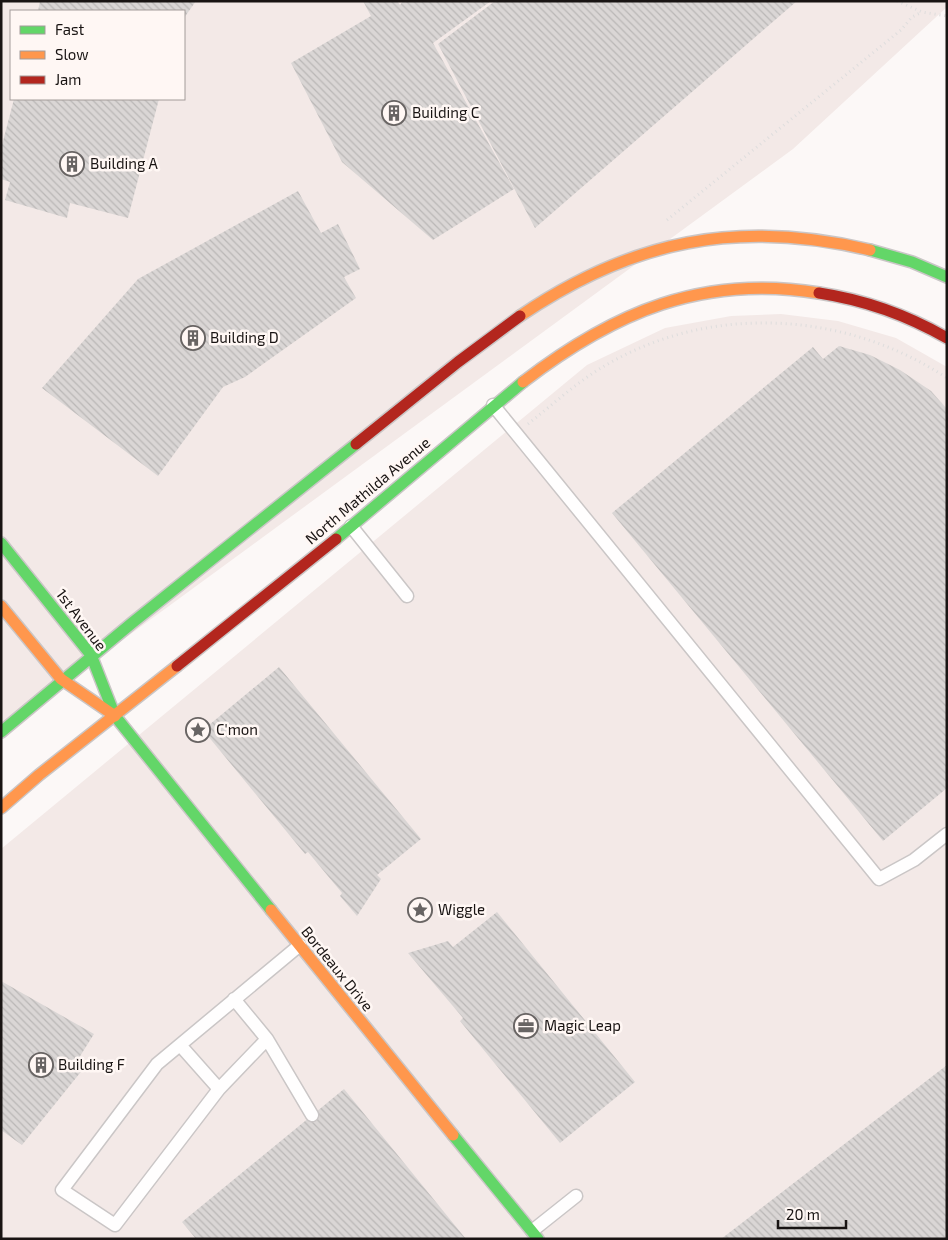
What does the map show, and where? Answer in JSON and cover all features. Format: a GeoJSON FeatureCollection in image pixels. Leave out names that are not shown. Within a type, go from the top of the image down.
{"type":"FeatureCollection","features":[{"type":"Feature","properties":{"kind":"main road"},"geometry":{"type":"LineString","coordinates":[[1,732],[61,679],[470,354],[561,290],[606,266],[651,250],[701,238],[749,234],[850,243],[896,256],[947,277]]}},
{"type":"Feature","properties":{"kind":"main road","name":"North Mathilda Avenue"},"geometry":{"type":"LineString","coordinates":[[1,808],[39,775],[351,526],[493,405],[561,353],[593,332],[624,317],[700,292],[749,288],[796,289],[842,296],[892,311],[947,338]]}},
{"type":"Feature","properties":{"kind":"main road","name":"1st Avenue"},"geometry":{"type":"LineString","coordinates":[[1,543],[91,655],[115,716]]}},
{"type":"Feature","properties":{"kind":"main road"},"geometry":{"type":"LineString","coordinates":[[1,606],[61,679],[115,716]]}},
{"type":"Feature","properties":{"kind":"main road","name":"Bordeaux Drive"},"geometry":{"type":"LineString","coordinates":[[115,716],[458,1143],[535,1235]]}},
{"type":"Feature","properties":{"kind":"lane"},"geometry":{"type":"LineString","coordinates":[[493,405],[879,879],[914,860],[947,834]]}},
{"type":"Feature","properties":{"kind":"lane"},"geometry":{"type":"LineString","coordinates":[[351,526],[407,596]]}},
{"type":"Feature","properties":{"kind":"lane"},"geometry":{"type":"LineString","coordinates":[[267,1040],[219,1089],[115,1225],[62,1190],[158,1064],[300,945]]}},
{"type":"Feature","properties":{"kind":"lane"},"geometry":{"type":"LineString","coordinates":[[234,999],[267,1040],[312,1115]]}},
{"type":"Feature","properties":{"kind":"lane"},"geometry":{"type":"LineString","coordinates":[[180,1045],[219,1089]]}},
{"type":"Feature","properties":{"kind":"lane"},"geometry":{"type":"LineString","coordinates":[[535,1235],[576,1196]]}},
{"type":"Feature","properties":{"kind":"path"},"geometry":{"type":"LineString","coordinates":[[897,1],[922,12],[947,16]]}},
{"type":"Feature","properties":{"kind":"path"},"geometry":{"type":"LineString","coordinates":[[662,224],[901,30],[912,17],[922,12]]}},
{"type":"Feature","properties":{"kind":"path"},"geometry":{"type":"LineString","coordinates":[[516,434],[575,386],[602,368],[644,347],[686,333],[726,324],[770,322],[818,327],[862,337],[898,350],[947,378]]}},
{"type":"Feature","properties":{"kind":"shaded area"},"geometry":{"type":"Polygon","coordinates":[[[1,1],[947,1],[947,7],[793,149],[1,729],[1,1]]]}},
{"type":"Feature","properties":{"kind":"shaded area"},"geometry":{"type":"Polygon","coordinates":[[[781,314],[838,321],[896,338],[947,367],[947,1239],[1,1239],[1,849],[587,365],[665,328],[731,316],[781,314]]]}},
{"type":"Feature","properties":{"kind":"building"},"geometry":{"type":"Polygon","coordinates":[[[40,1],[196,1],[185,17],[185,10],[38,10],[40,1]]]}},
{"type":"Feature","properties":{"kind":"building","name":"Building C"},"geometry":{"type":"Polygon","coordinates":[[[363,1],[397,1],[400,5],[403,1],[491,1],[433,43],[514,189],[433,240],[342,162],[291,63],[371,16],[363,1]]]}},
{"type":"Feature","properties":{"kind":"building"},"geometry":{"type":"Polygon","coordinates":[[[495,1],[797,1],[535,228],[438,44],[495,1]]]}},
{"type":"Feature","properties":{"kind":"building","name":"Building A"},"geometry":{"type":"Polygon","coordinates":[[[14,100],[159,100],[128,218],[70,203],[67,218],[5,200],[10,182],[1,179],[1,149],[14,100]]]}},
{"type":"Feature","properties":{"kind":"building","name":"Building D"},"geometry":{"type":"Polygon","coordinates":[[[298,191],[321,233],[338,224],[360,269],[344,277],[356,298],[245,377],[223,387],[158,476],[42,388],[138,279],[298,191]]]}},
{"type":"Feature","properties":{"kind":"building"},"geometry":{"type":"Polygon","coordinates":[[[839,346],[870,355],[900,370],[931,391],[947,409],[947,788],[883,841],[612,513],[813,347],[823,359],[839,346]]]}},
{"type":"Feature","properties":{"kind":"building"},"geometry":{"type":"Polygon","coordinates":[[[279,667],[421,839],[377,875],[381,879],[357,916],[340,896],[342,893],[308,852],[305,854],[203,730],[279,667]]]}},
{"type":"Feature","properties":{"kind":"building"},"geometry":{"type":"Polygon","coordinates":[[[497,912],[635,1082],[560,1143],[460,1021],[463,1018],[408,953],[448,941],[453,947],[497,912]]]}},
{"type":"Feature","properties":{"kind":"building","name":"Building F"},"geometry":{"type":"Polygon","coordinates":[[[1,981],[94,1034],[77,1061],[84,1068],[22,1145],[1,1130],[1,981]]]}},
{"type":"Feature","properties":{"kind":"building"},"geometry":{"type":"Polygon","coordinates":[[[947,1065],[947,1239],[721,1239],[947,1065]]]}},
{"type":"Feature","properties":{"kind":"building"},"geometry":{"type":"Polygon","coordinates":[[[344,1089],[466,1239],[196,1239],[182,1222],[344,1089]]]}},
{"type":"Feature","properties":{"kind":"traffic: fast"},"geometry":{"type":"LineString","coordinates":[[870,250],[912,262],[947,277]]}},
{"type":"Feature","properties":{"kind":"traffic: fast"},"geometry":{"type":"LineString","coordinates":[[336,539],[523,382]]}},
{"type":"Feature","properties":{"kind":"traffic: fast"},"geometry":{"type":"LineString","coordinates":[[1,732],[132,623],[356,444]]}},
{"type":"Feature","properties":{"kind":"traffic: fast"},"geometry":{"type":"LineString","coordinates":[[1,543],[91,655],[115,716],[271,910]]}},
{"type":"Feature","properties":{"kind":"traffic: fast"},"geometry":{"type":"LineString","coordinates":[[453,1135],[538,1239]]}},
{"type":"Feature","properties":{"kind":"traffic: slow"},"geometry":{"type":"LineString","coordinates":[[520,316],[562,290],[603,269],[645,254],[688,243],[731,237],[775,237],[822,241],[870,250]]}},
{"type":"Feature","properties":{"kind":"traffic: slow"},"geometry":{"type":"LineString","coordinates":[[523,382],[557,357],[591,336],[626,318],[662,304],[698,294],[737,289],[777,288],[819,293]]}},
{"type":"Feature","properties":{"kind":"traffic: slow"},"geometry":{"type":"LineString","coordinates":[[1,606],[61,679],[115,716]]}},
{"type":"Feature","properties":{"kind":"traffic: slow"},"geometry":{"type":"LineString","coordinates":[[1,808],[39,775],[177,666]]}},
{"type":"Feature","properties":{"kind":"traffic: slow"},"geometry":{"type":"LineString","coordinates":[[271,910],[453,1135]]}},
{"type":"Feature","properties":{"kind":"traffic: jam"},"geometry":{"type":"LineString","coordinates":[[819,293],[869,304],[917,322],[947,338]]}},
{"type":"Feature","properties":{"kind":"traffic: jam"},"geometry":{"type":"LineString","coordinates":[[356,444],[458,362],[520,316]]}},
{"type":"Feature","properties":{"kind":"traffic: jam"},"geometry":{"type":"LineString","coordinates":[[177,666],[336,539]]}},
{"type":"Feature","properties":{"kind":"place","name":"Building C"},"geometry":{"type":"Point","coordinates":[394,113]}},
{"type":"Feature","properties":{"kind":"place","name":"Building A"},"geometry":{"type":"Point","coordinates":[72,164]}},
{"type":"Feature","properties":{"kind":"place","name":"Building D"},"geometry":{"type":"Point","coordinates":[193,338]}},
{"type":"Feature","properties":{"kind":"place","name":"C'mon"},"geometry":{"type":"Point","coordinates":[198,730]}},
{"type":"Feature","properties":{"kind":"place","name":"Wiggle"},"geometry":{"type":"Point","coordinates":[420,910]}},
{"type":"Feature","properties":{"kind":"place","name":"Magic Leap"},"geometry":{"type":"Point","coordinates":[526,1026]}},
{"type":"Feature","properties":{"kind":"place","name":"Building F"},"geometry":{"type":"Point","coordinates":[41,1065]}}]}
